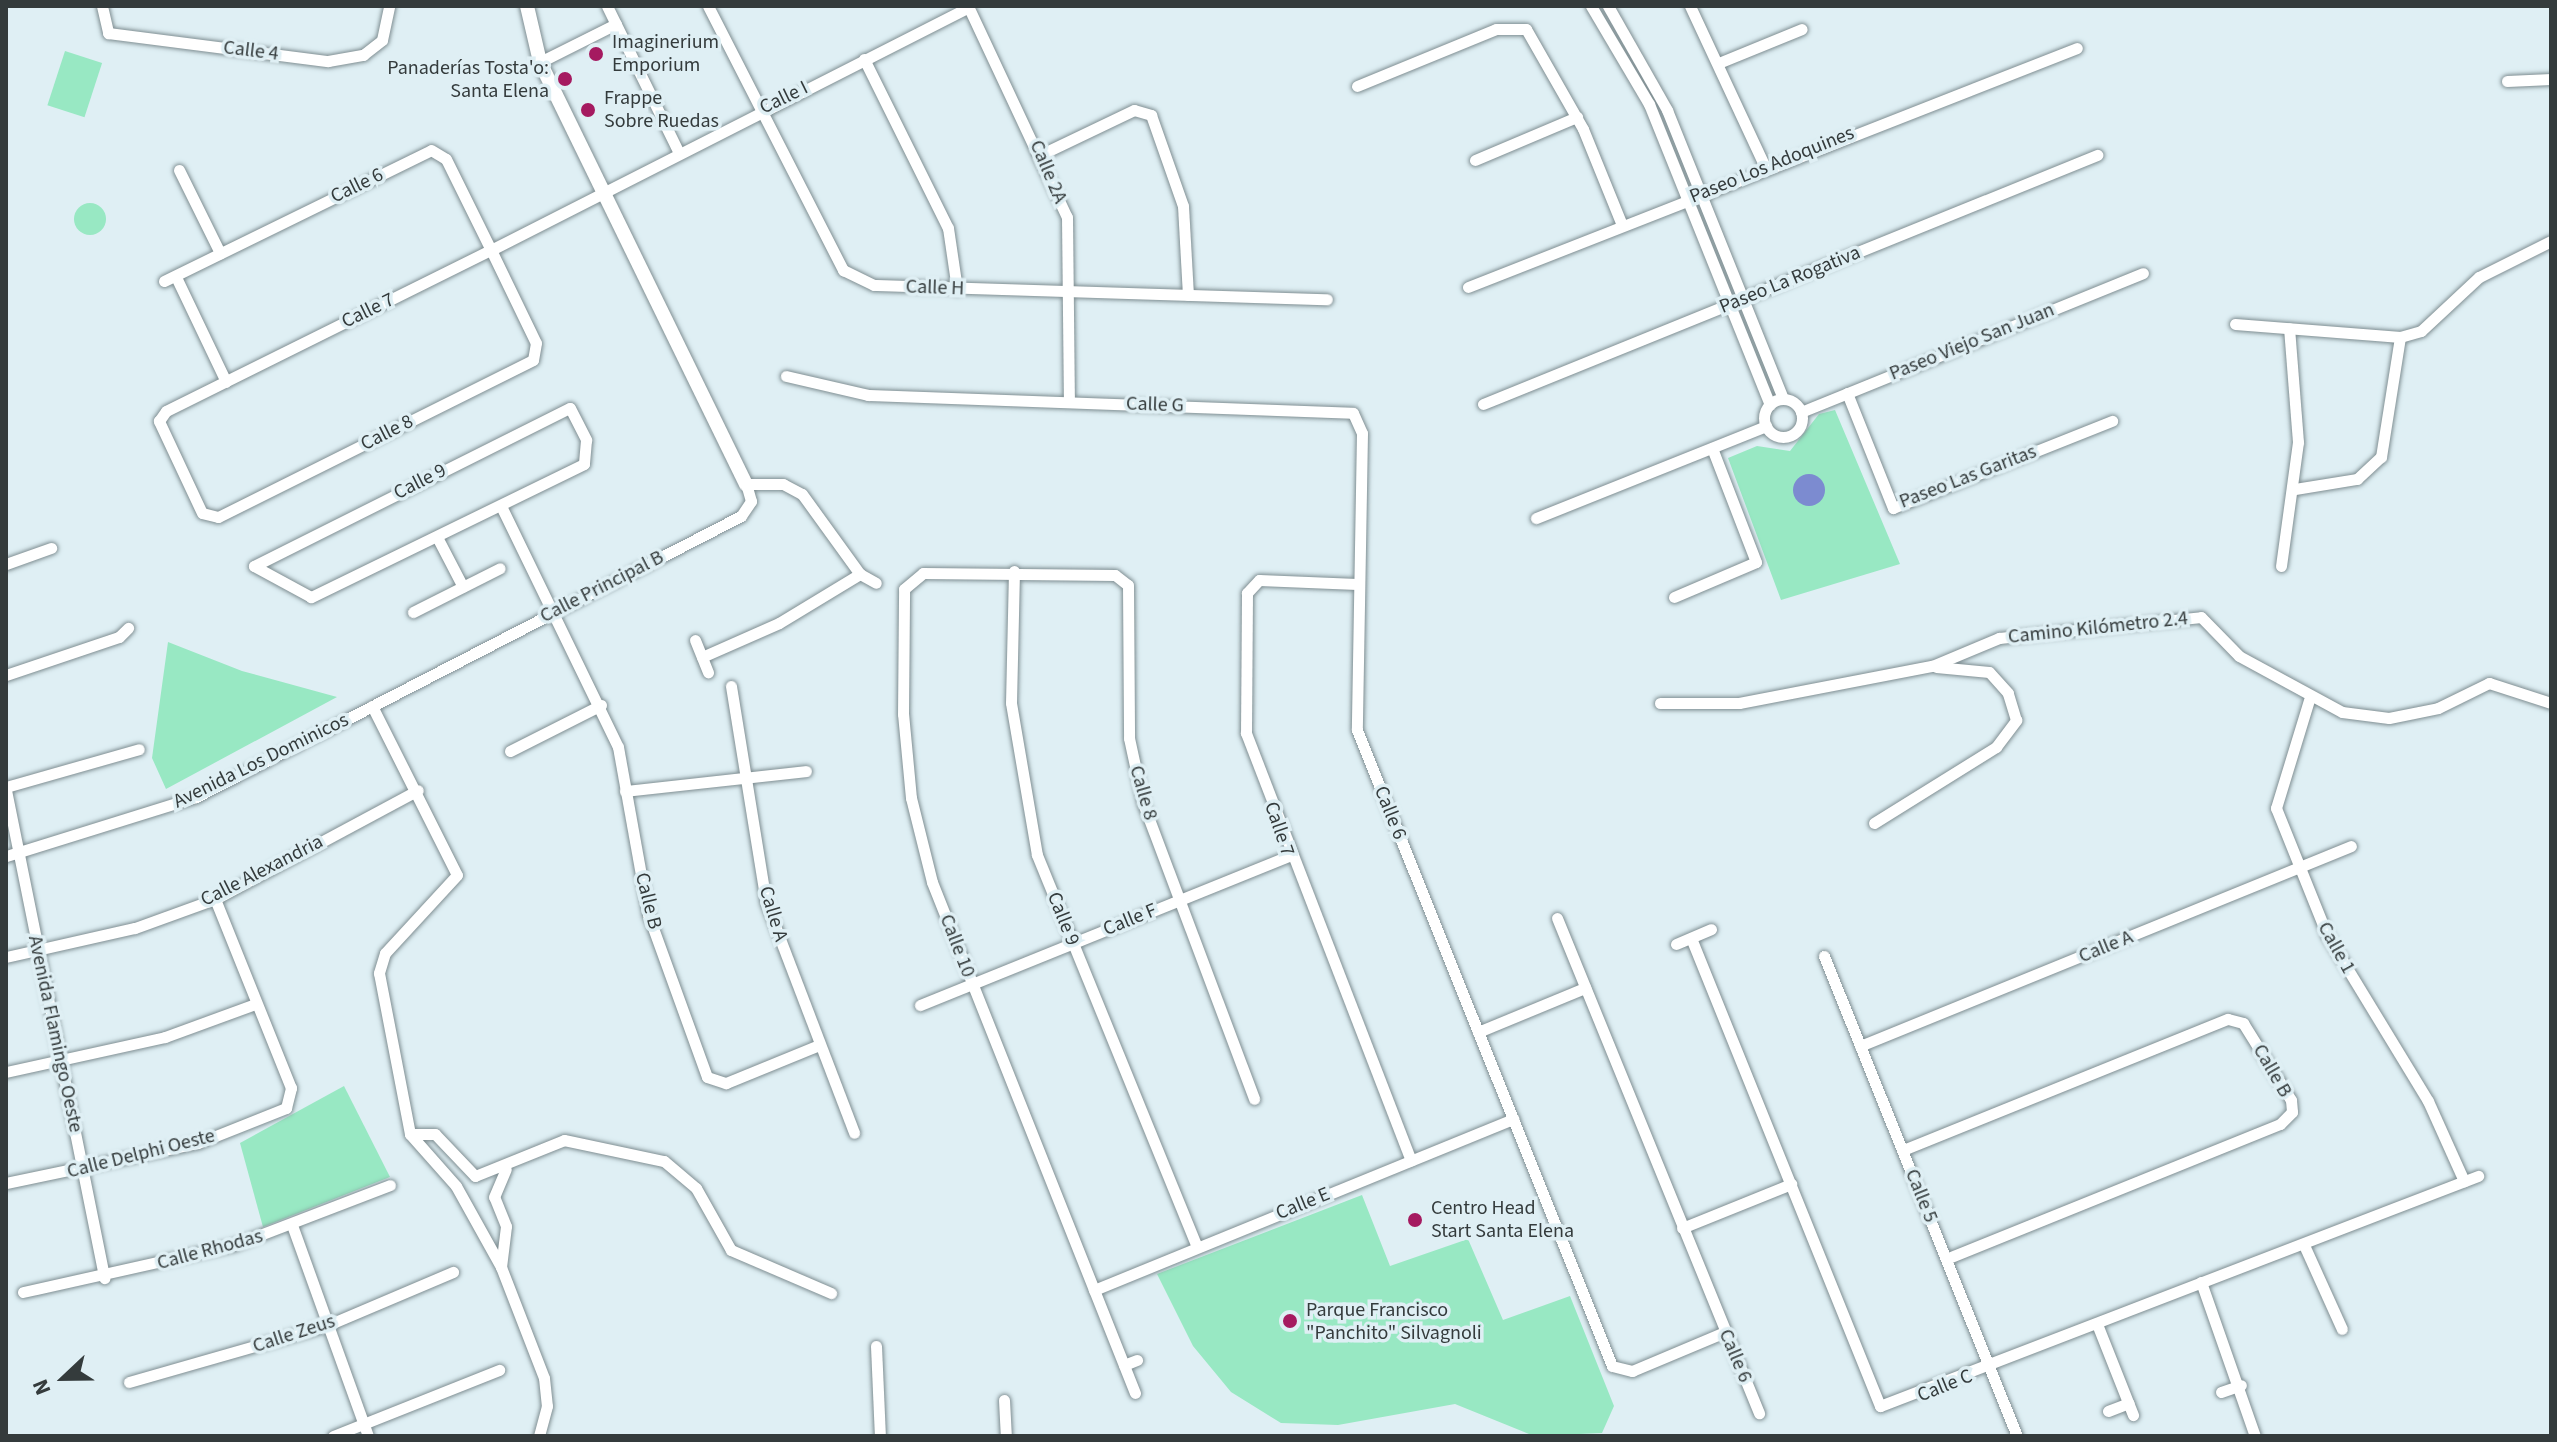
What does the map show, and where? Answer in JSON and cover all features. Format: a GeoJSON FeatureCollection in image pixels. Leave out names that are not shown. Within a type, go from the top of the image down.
{"type":"FeatureCollection","features":[{"type":"Feature","properties":{"kind":"street","name":"Calle 4"},"geometry":{"type":"LineString","coordinates":[[102,6],[108,33],[328,61],[363,55],[382,40],[389,6]]}},
{"type":"Feature","properties":{"kind":"street"},"geometry":{"type":"LineString","coordinates":[[527,6],[540,62],[601,193],[746,484],[783,484],[802,494],[860,574],[876,583]]}},
{"type":"Feature","properties":{"kind":"street"},"geometry":{"type":"LineString","coordinates":[[607,6],[678,151]]}},
{"type":"Feature","properties":{"kind":"street","name":"Calle H"},"geometry":{"type":"LineString","coordinates":[[708,6],[843,270],[874,285],[1327,299]]}},
{"type":"Feature","properties":{"kind":"street","name":"Calle I"},"geometry":{"type":"LineString","coordinates":[[601,193],[678,151],[968,6]]}},
{"type":"Feature","properties":{"kind":"street","name":"Calle 2A"},"geometry":{"type":"LineString","coordinates":[[968,6],[1042,154],[1067,217],[1072,292],[1069,401]]}},
{"type":"Feature","properties":{"kind":"street"},"geometry":{"type":"LineString","coordinates":[[1591,6],[1649,104],[1770,405],[1766,426]]}},
{"type":"Feature","properties":{"kind":"street"},"geometry":{"type":"LineString","coordinates":[[1608,6],[1667,110],[1783,399],[1801,412]]}},
{"type":"Feature","properties":{"kind":"street"},"geometry":{"type":"LineString","coordinates":[[1690,6],[1721,62],[1765,167]]}},
{"type":"Feature","properties":{"kind":"street"},"geometry":{"type":"LineString","coordinates":[[540,62],[616,24]]}},
{"type":"Feature","properties":{"kind":"street"},"geometry":{"type":"LineString","coordinates":[[1357,86],[1512,25],[1526,29],[1577,117],[1622,225]]}},
{"type":"Feature","properties":{"kind":"street"},"geometry":{"type":"LineString","coordinates":[[1721,62],[1802,29]]}},
{"type":"Feature","properties":{"kind":"street","name":"Paseo Los Adoquines"},"geometry":{"type":"LineString","coordinates":[[1468,287],[1765,167],[2077,48]]}},
{"type":"Feature","properties":{"kind":"street"},"geometry":{"type":"LineString","coordinates":[[864,59],[948,228],[957,289]]}},
{"type":"Feature","properties":{"kind":"street"},"geometry":{"type":"LineString","coordinates":[[2507,81],[2551,79]]}},
{"type":"Feature","properties":{"kind":"street"},"geometry":{"type":"LineString","coordinates":[[1042,154],[1134,110],[1151,115],[1183,206],[1188,295]]}},
{"type":"Feature","properties":{"kind":"street"},"geometry":{"type":"LineString","coordinates":[[1475,160],[1577,117]]}},
{"type":"Feature","properties":{"kind":"street","name":"Calle 6"},"geometry":{"type":"LineString","coordinates":[[226,382],[170,279],[220,253],[431,150],[446,159],[491,250]]}},
{"type":"Feature","properties":{"kind":"street","name":"Paseo La Rogativa"},"geometry":{"type":"LineString","coordinates":[[1483,404],[2097,155]]}},
{"type":"Feature","properties":{"kind":"street"},"geometry":{"type":"LineString","coordinates":[[179,170],[220,253]]}},
{"type":"Feature","properties":{"kind":"street","name":"Calle 7"},"geometry":{"type":"LineString","coordinates":[[169,443],[159,421],[166,411],[601,193]]}},
{"type":"Feature","properties":{"kind":"street"},"geometry":{"type":"LineString","coordinates":[[2235,324],[2400,337],[2421,331],[2479,277],[2551,241]]}},
{"type":"Feature","properties":{"kind":"street","name":"Calle 8"},"geometry":{"type":"LineString","coordinates":[[169,443],[202,513],[218,517],[533,360],[536,343],[491,250]]}},
{"type":"Feature","properties":{"kind":"street","name":"Paseo Viejo San Juan"},"geometry":{"type":"LineString","coordinates":[[1536,518],[1766,426],[1790,436],[1801,412],[2143,273]]}},
{"type":"Feature","properties":{"kind":"street"},"geometry":{"type":"LineString","coordinates":[[2281,566],[2295,489],[2289,328]]}},
{"type":"Feature","properties":{"kind":"street"},"geometry":{"type":"LineString","coordinates":[[2295,489],[2357,479],[2381,457],[2400,337]]}},
{"type":"Feature","properties":{"kind":"street","name":"Calle G"},"geometry":{"type":"LineString","coordinates":[[786,376],[868,395],[1353,413],[1362,433],[1357,584]]}},
{"type":"Feature","properties":{"kind":"street","name":"Paseo Las Garitas"},"geometry":{"type":"LineString","coordinates":[[1847,393],[1893,508],[2112,421]]}},
{"type":"Feature","properties":{"kind":"street"},"geometry":{"type":"LineString","coordinates":[[1770,405],[1783,399]]}},
{"type":"Feature","properties":{"kind":"street","name":"Calle 9"},"geometry":{"type":"LineString","coordinates":[[570,408],[586,440],[584,464],[437,537],[311,597],[254,566],[570,408]]}},
{"type":"Feature","properties":{"kind":"street"},"geometry":{"type":"LineString","coordinates":[[1674,597],[1756,562],[1712,448]]}},
{"type":"Feature","properties":{"kind":"street","name":"Calle Principal B"},"geometry":{"type":"LineString","coordinates":[[372,706],[741,516],[751,501],[746,484]]}},
{"type":"Feature","properties":{"kind":"street"},"geometry":{"type":"LineString","coordinates":[[501,506],[554,612]]}},
{"type":"Feature","properties":{"kind":"street"},"geometry":{"type":"LineString","coordinates":[[437,537],[463,587]]}},
{"type":"Feature","properties":{"kind":"street"},"geometry":{"type":"LineString","coordinates":[[6,564],[51,548]]}},
{"type":"Feature","properties":{"kind":"street"},"geometry":{"type":"LineString","coordinates":[[413,612],[500,568]]}},
{"type":"Feature","properties":{"kind":"street","name":"Calle 8"},"geometry":{"type":"LineString","coordinates":[[1014,571],[1115,575],[1128,585],[1129,738],[1143,803],[1254,1099]]}},
{"type":"Feature","properties":{"kind":"street","name":"Calle 9"},"geometry":{"type":"LineString","coordinates":[[1014,571],[1017,770],[1037,855],[1197,1247]]}},
{"type":"Feature","properties":{"kind":"street","name":"Calle 10"},"geometry":{"type":"LineString","coordinates":[[1014,571],[923,573],[904,589],[903,714],[911,798],[932,882],[1135,1393]]}},
{"type":"Feature","properties":{"kind":"street"},"geometry":{"type":"LineString","coordinates":[[702,657],[779,623],[860,574]]}},
{"type":"Feature","properties":{"kind":"street","name":"Calle 7"},"geometry":{"type":"LineString","coordinates":[[1357,584],[1259,580],[1247,593],[1246,733],[1288,856],[1411,1160]]}},
{"type":"Feature","properties":{"kind":"street","name":"Calle 6"},"geometry":{"type":"LineString","coordinates":[[1357,584],[1357,730],[1612,1366],[1632,1371],[1725,1332]]}},
{"type":"Feature","properties":{"kind":"street","name":"Calle B"},"geometry":{"type":"LineString","coordinates":[[554,612],[601,705],[625,791],[648,914],[707,1077],[726,1083],[819,1045]]}},
{"type":"Feature","properties":{"kind":"street","name":"Camino Kilómetro 2.4"},"geometry":{"type":"LineString","coordinates":[[1660,703],[1739,703],[1932,666],[1999,638],[2201,617],[2239,656],[2309,700],[2389,718],[2438,708],[2489,683],[2551,703]]}},
{"type":"Feature","properties":{"kind":"street"},"geometry":{"type":"LineString","coordinates":[[6,675],[119,637],[128,628]]}},
{"type":"Feature","properties":{"kind":"street"},"geometry":{"type":"LineString","coordinates":[[695,640],[708,673]]}},
{"type":"Feature","properties":{"kind":"street"},"geometry":{"type":"LineString","coordinates":[[1874,823],[1996,747],[2016,720],[2008,693],[1989,672],[1932,666]]}},
{"type":"Feature","properties":{"kind":"street","name":"Calle A"},"geometry":{"type":"LineString","coordinates":[[731,686],[742,778],[766,902],[854,1133]]}},
{"type":"Feature","properties":{"kind":"street","name":"Calle 1"},"geometry":{"type":"LineString","coordinates":[[2309,700],[2275,792],[2296,869],[2464,1181]]}},
{"type":"Feature","properties":{"kind":"street"},"geometry":{"type":"LineString","coordinates":[[510,751],[601,705]]}},
{"type":"Feature","properties":{"kind":"street","name":"Avenida Los Dominicos"},"geometry":{"type":"LineString","coordinates":[[12,855],[196,797],[372,706],[418,790],[457,875],[385,953],[379,973],[410,1134]]}},
{"type":"Feature","properties":{"kind":"street"},"geometry":{"type":"LineString","coordinates":[[6,789],[139,749]]}},
{"type":"Feature","properties":{"kind":"street"},"geometry":{"type":"LineString","coordinates":[[625,791],[806,771]]}},
{"type":"Feature","properties":{"kind":"street","name":"Avenida Flamingo Oeste"},"geometry":{"type":"LineString","coordinates":[[6,789],[12,855],[62,1063],[104,1278]]}},
{"type":"Feature","properties":{"kind":"street","name":"Calle Alexandria"},"geometry":{"type":"LineString","coordinates":[[6,957],[38,953],[215,899],[418,790]]}},
{"type":"Feature","properties":{"kind":"street","name":"Calle A"},"geometry":{"type":"LineString","coordinates":[[1860,1046],[2351,846]]}},
{"type":"Feature","properties":{"kind":"street","name":"Calle F"},"geometry":{"type":"LineString","coordinates":[[920,1005],[1288,856]]}},
{"type":"Feature","properties":{"kind":"street","name":"Calle Delphi Oeste"},"geometry":{"type":"LineString","coordinates":[[6,1183],[84,1172],[198,1143],[286,1108],[291,1088],[215,899]]}},
{"type":"Feature","properties":{"kind":"street","name":"Calle 6"},"geometry":{"type":"LineString","coordinates":[[1557,918],[1759,1413]]}},
{"type":"Feature","properties":{"kind":"street"},"geometry":{"type":"LineString","coordinates":[[1676,944],[1711,929]]}},
{"type":"Feature","properties":{"kind":"street","name":"Calle C"},"geometry":{"type":"LineString","coordinates":[[1691,938],[1880,1406],[1990,1367],[2478,1176]]}},
{"type":"Feature","properties":{"kind":"street","name":"Calle 5"},"geometry":{"type":"LineString","coordinates":[[1824,956],[2017,1436]]}},
{"type":"Feature","properties":{"kind":"street"},"geometry":{"type":"LineString","coordinates":[[1478,1032],[1585,988]]}},
{"type":"Feature","properties":{"kind":"street"},"geometry":{"type":"LineString","coordinates":[[6,1072],[62,1063],[255,1004]]}},
{"type":"Feature","properties":{"kind":"street","name":"Calle B"},"geometry":{"type":"LineString","coordinates":[[1903,1150],[2228,1019],[2243,1023],[2291,1100],[2292,1112],[2280,1124],[1946,1259]]}},
{"type":"Feature","properties":{"kind":"street","name":"Calle E"},"geometry":{"type":"LineString","coordinates":[[1094,1290],[1513,1119]]}},
{"type":"Feature","properties":{"kind":"street"},"geometry":{"type":"LineString","coordinates":[[410,1134],[435,1134],[466,1174],[506,1169],[564,1140],[664,1161],[696,1188],[731,1250],[831,1293]]}},
{"type":"Feature","properties":{"kind":"street"},"geometry":{"type":"LineString","coordinates":[[410,1134],[456,1186],[501,1267],[544,1378],[547,1406],[539,1436]]}},
{"type":"Feature","properties":{"kind":"street"},"geometry":{"type":"LineString","coordinates":[[501,1267],[506,1226],[494,1197],[506,1169]]}},
{"type":"Feature","properties":{"kind":"street"},"geometry":{"type":"LineString","coordinates":[[1682,1228],[1791,1184]]}},
{"type":"Feature","properties":{"kind":"street","name":"Calle Rhodas"},"geometry":{"type":"LineString","coordinates":[[23,1292],[104,1278],[292,1225],[390,1185]]}},
{"type":"Feature","properties":{"kind":"street"},"geometry":{"type":"LineString","coordinates":[[292,1225],[366,1430]]}},
{"type":"Feature","properties":{"kind":"street"},"geometry":{"type":"LineString","coordinates":[[2304,1245],[2342,1329]]}},
{"type":"Feature","properties":{"kind":"street","name":"Calle Zeus"},"geometry":{"type":"LineString","coordinates":[[129,1382],[328,1325],[453,1272]]}},
{"type":"Feature","properties":{"kind":"street"},"geometry":{"type":"LineString","coordinates":[[2201,1282],[2241,1385],[2255,1436]]}},
{"type":"Feature","properties":{"kind":"street"},"geometry":{"type":"LineString","coordinates":[[2097,1324],[2131,1409],[2108,1411]]}},
{"type":"Feature","properties":{"kind":"street"},"geometry":{"type":"LineString","coordinates":[[876,1346],[880,1436]]}},
{"type":"Feature","properties":{"kind":"street"},"geometry":{"type":"LineString","coordinates":[[1124,1365],[1137,1360]]}},
{"type":"Feature","properties":{"kind":"street"},"geometry":{"type":"LineString","coordinates":[[333,1436],[366,1430],[499,1370]]}},
{"type":"Feature","properties":{"kind":"street"},"geometry":{"type":"LineString","coordinates":[[2221,1392],[2241,1385]]}},
{"type":"Feature","properties":{"kind":"street"},"geometry":{"type":"LineString","coordinates":[[1004,1400],[1006,1436]]}},
{"type":"Feature","properties":{"kind":"green space"},"geometry":{"type":"Polygon","coordinates":[[[65,51],[102,63],[84,117],[47,105],[65,51]]]}},
{"type":"Feature","properties":{"kind":"green space"},"geometry":{"type":"Polygon","coordinates":[[[90,203],[102,207],[106,219],[102,231],[90,235],[78,231],[74,219],[78,207],[90,203]]]}},
{"type":"Feature","properties":{"kind":"green space"},"geometry":{"type":"Polygon","coordinates":[[[1835,410],[1900,564],[1781,600],[1728,458],[1757,446],[1790,451],[1819,414],[1835,410]]]}},
{"type":"Feature","properties":{"kind":"green space"},"geometry":{"type":"Polygon","coordinates":[[[168,642],[242,671],[337,697],[166,789],[152,758],[168,642]]]}},
{"type":"Feature","properties":{"kind":"green space"},"geometry":{"type":"Polygon","coordinates":[[[344,1086],[390,1177],[263,1227],[240,1143],[344,1086]]]}},
{"type":"Feature","properties":{"kind":"green space"},"geometry":{"type":"Polygon","coordinates":[[[1362,1195],[1390,1266],[1468,1239],[1503,1320],[1570,1296],[1614,1406],[1602,1433],[1534,1436],[1455,1404],[1338,1425],[1281,1423],[1231,1392],[1193,1346],[1157,1274],[1362,1195]]]}},
{"type":"Feature","properties":{"kind":"water"},"geometry":{"type":"Polygon","coordinates":[[[1809,474],[1820,479],[1825,490],[1820,501],[1809,506],[1798,501],[1793,490],[1798,479],[1809,474]]]}},
{"type":"Feature","properties":{"kind":"place","name":"Imaginerium Emporium"},"geometry":{"type":"Point","coordinates":[596,54]}},
{"type":"Feature","properties":{"kind":"place","name":"Panaderías Tosta'o: Santa Elena"},"geometry":{"type":"Point","coordinates":[565,79]}},
{"type":"Feature","properties":{"kind":"place","name":"Frappe Sobre Ruedas"},"geometry":{"type":"Point","coordinates":[588,110]}},
{"type":"Feature","properties":{"kind":"place","name":"Centro Head Start Santa Elena"},"geometry":{"type":"Point","coordinates":[1415,1220]}},
{"type":"Feature","properties":{"kind":"place","name":"Parque Francisco \"Panchito\" Silvagnoli"},"geometry":{"type":"Point","coordinates":[1290,1321]}}]}
